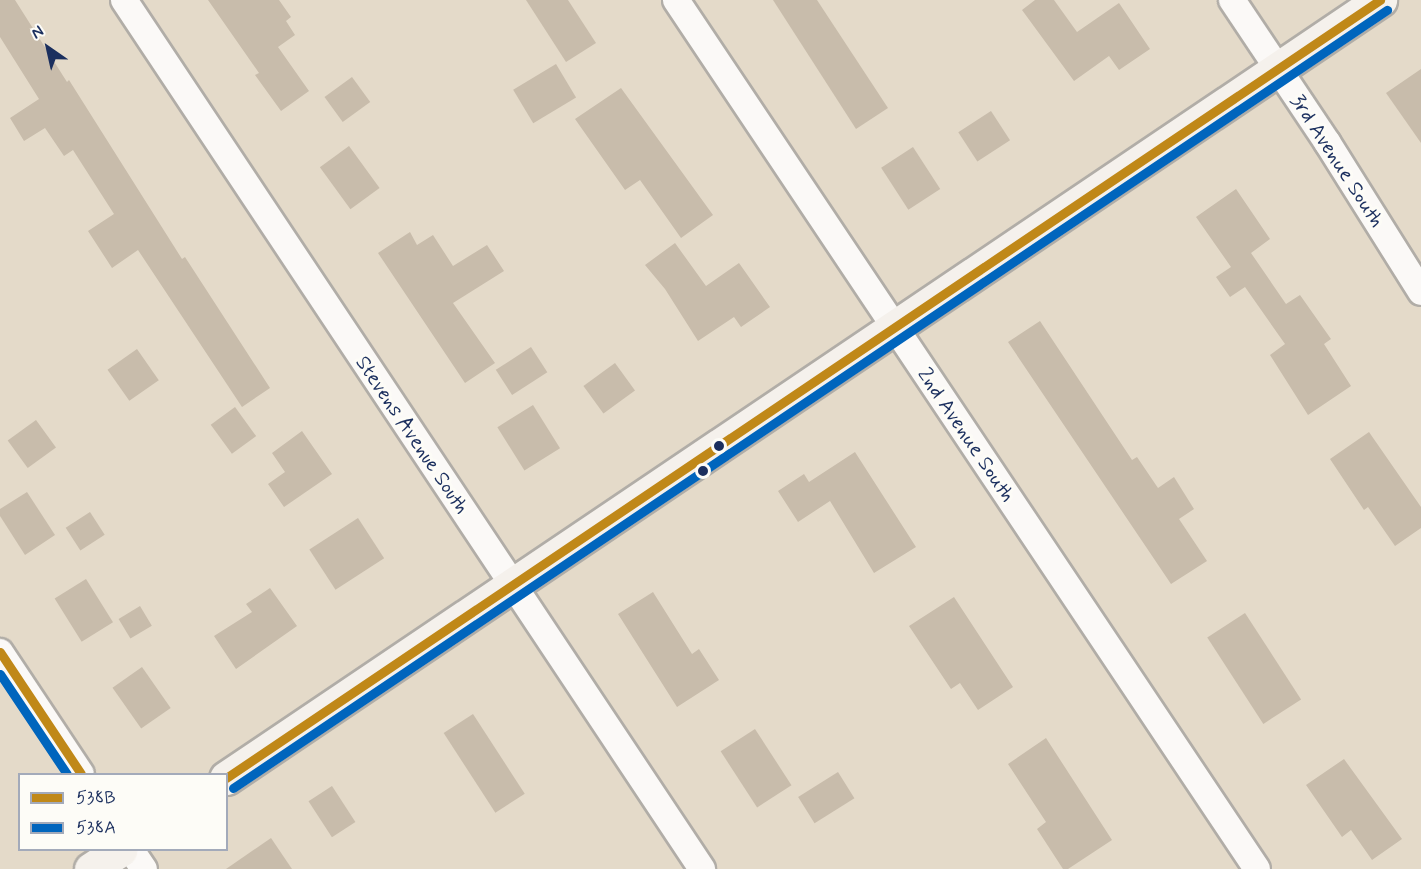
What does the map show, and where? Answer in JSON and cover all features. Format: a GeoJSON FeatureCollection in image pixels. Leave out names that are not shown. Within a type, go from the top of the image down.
{"type":"FeatureCollection","features":[{"type":"Feature","properties":{"kind":"street","name":"Stevens Avenue South"},"geometry":{"type":"LineString","coordinates":[[124,0],[702,869]]}},
{"type":"Feature","properties":{"kind":"street","name":"2nd Avenue South"},"geometry":{"type":"LineString","coordinates":[[676,0],[1257,869]]}},
{"type":"Feature","properties":{"kind":"street","name":"3rd Avenue South"},"geometry":{"type":"LineString","coordinates":[[1232,0],[1421,292]]}},
{"type":"Feature","properties":{"kind":"street"},"geometry":{"type":"LineString","coordinates":[[228,777],[1380,0]]}},
{"type":"Feature","properties":{"kind":"street"},"geometry":{"type":"LineString","coordinates":[[0,652],[80,773]]}},
{"type":"Feature","properties":{"kind":"street"},"geometry":{"type":"LineString","coordinates":[[91,869],[117,851]]}},
{"type":"Feature","properties":{"kind":"street"},"geometry":{"type":"LineString","coordinates":[[132,851],[144,869]]}},
{"type":"Feature","properties":{"kind":"building"},"geometry":{"type":"Polygon","coordinates":[[[0,0],[15,0],[67,82],[69,80],[182,259],[185,257],[270,388],[242,407],[138,250],[112,268],[88,231],[114,214],[73,150],[64,156],[45,128],[24,141],[10,118],[39,99],[0,37],[0,0]]]}},
{"type":"Feature","properties":{"kind":"building"},"geometry":{"type":"Polygon","coordinates":[[[208,0],[279,0],[291,17],[286,21],[295,35],[278,47],[309,91],[281,111],[255,75],[259,73],[208,0]]]}},
{"type":"Feature","properties":{"kind":"building"},"geometry":{"type":"Polygon","coordinates":[[[526,0],[568,0],[596,43],[566,62],[526,0]]]}},
{"type":"Feature","properties":{"kind":"building"},"geometry":{"type":"Polygon","coordinates":[[[773,0],[817,0],[888,108],[856,129],[773,0]]]}},
{"type":"Feature","properties":{"kind":"building"},"geometry":{"type":"Polygon","coordinates":[[[1035,0],[1054,0],[1077,32],[1119,3],[1150,49],[1119,70],[1109,56],[1074,81],[1022,10],[1035,0]]]}},
{"type":"Feature","properties":{"kind":"building"},"geometry":{"type":"Polygon","coordinates":[[[556,64],[576,97],[533,123],[513,90],[556,64]]]}},
{"type":"Feature","properties":{"kind":"building"},"geometry":{"type":"Polygon","coordinates":[[[1421,69],[1421,143],[1386,93],[1421,69]]]}},
{"type":"Feature","properties":{"kind":"building"},"geometry":{"type":"Polygon","coordinates":[[[352,77],[370,102],[343,122],[324,97],[352,77]]]}},
{"type":"Feature","properties":{"kind":"building"},"geometry":{"type":"Polygon","coordinates":[[[621,88],[713,215],[681,238],[640,180],[625,190],[575,119],[621,88]]]}},
{"type":"Feature","properties":{"kind":"building"},"geometry":{"type":"Polygon","coordinates":[[[991,111],[1010,140],[977,162],[958,132],[991,111]]]}},
{"type":"Feature","properties":{"kind":"building"},"geometry":{"type":"Polygon","coordinates":[[[349,146],[380,188],[350,209],[320,167],[349,146]]]}},
{"type":"Feature","properties":{"kind":"building"},"geometry":{"type":"Polygon","coordinates":[[[913,147],[940,189],[908,210],[881,168],[913,147]]]}},
{"type":"Feature","properties":{"kind":"building"},"geometry":{"type":"Polygon","coordinates":[[[1236,189],[1270,239],[1251,253],[1286,304],[1300,295],[1331,339],[1324,344],[1351,386],[1308,415],[1270,355],[1285,344],[1245,287],[1230,297],[1216,277],[1231,267],[1196,217],[1236,189]]]}},
{"type":"Feature","properties":{"kind":"building"},"geometry":{"type":"Polygon","coordinates":[[[410,232],[417,245],[433,235],[453,266],[487,245],[504,271],[453,303],[495,363],[465,383],[378,253],[410,232]]]}},
{"type":"Feature","properties":{"kind":"building"},"geometry":{"type":"Polygon","coordinates":[[[675,243],[706,286],[739,263],[770,307],[741,327],[734,317],[698,341],[665,289],[645,265],[675,243]]]}},
{"type":"Feature","properties":{"kind":"building"},"geometry":{"type":"Polygon","coordinates":[[[1040,321],[1132,460],[1137,457],[1158,488],[1174,477],[1194,509],[1179,519],[1207,561],[1171,584],[1008,342],[1040,321]]]}},
{"type":"Feature","properties":{"kind":"building"},"geometry":{"type":"Polygon","coordinates":[[[531,347],[547,372],[512,395],[496,370],[531,347]]]}},
{"type":"Feature","properties":{"kind":"building"},"geometry":{"type":"Polygon","coordinates":[[[137,349],[159,380],[129,401],[108,370],[137,349]]]}},
{"type":"Feature","properties":{"kind":"building"},"geometry":{"type":"Polygon","coordinates":[[[615,363],[635,391],[603,413],[583,386],[615,363]]]}},
{"type":"Feature","properties":{"kind":"building"},"geometry":{"type":"Polygon","coordinates":[[[533,405],[560,448],[524,471],[497,427],[533,405]]]}},
{"type":"Feature","properties":{"kind":"building"},"geometry":{"type":"Polygon","coordinates":[[[235,407],[256,436],[232,454],[211,425],[235,407]]]}},
{"type":"Feature","properties":{"kind":"building"},"geometry":{"type":"Polygon","coordinates":[[[36,420],[56,448],[28,468],[8,441],[36,420]]]}},
{"type":"Feature","properties":{"kind":"building"},"geometry":{"type":"Polygon","coordinates":[[[302,431],[332,474],[284,507],[268,484],[285,472],[272,453],[302,431]]]}},
{"type":"Feature","properties":{"kind":"building"},"geometry":{"type":"Polygon","coordinates":[[[1369,432],[1421,507],[1421,528],[1395,546],[1368,507],[1364,510],[1330,459],[1369,432]]]}},
{"type":"Feature","properties":{"kind":"building"},"geometry":{"type":"Polygon","coordinates":[[[855,452],[916,547],[874,573],[830,501],[798,522],[778,491],[804,474],[809,482],[855,452]]]}},
{"type":"Feature","properties":{"kind":"building"},"geometry":{"type":"Polygon","coordinates":[[[27,492],[55,535],[25,555],[0,516],[0,509],[27,492]]]}},
{"type":"Feature","properties":{"kind":"building"},"geometry":{"type":"Polygon","coordinates":[[[90,512],[105,535],[80,550],[66,528],[90,512]]]}},
{"type":"Feature","properties":{"kind":"building"},"geometry":{"type":"Polygon","coordinates":[[[358,518],[384,558],[335,590],[309,550],[358,518]]]}},
{"type":"Feature","properties":{"kind":"building"},"geometry":{"type":"Polygon","coordinates":[[[86,579],[113,622],[82,642],[55,599],[86,579]]]}},
{"type":"Feature","properties":{"kind":"building"},"geometry":{"type":"Polygon","coordinates":[[[270,588],[297,626],[236,669],[214,636],[252,612],[246,604],[270,588]]]}},
{"type":"Feature","properties":{"kind":"building"},"geometry":{"type":"Polygon","coordinates":[[[653,592],[692,654],[699,649],[719,680],[677,707],[618,614],[653,592]]]}},
{"type":"Feature","properties":{"kind":"building"},"geometry":{"type":"Polygon","coordinates":[[[954,597],[1013,687],[978,710],[960,683],[951,689],[909,626],[954,597]]]}},
{"type":"Feature","properties":{"kind":"building"},"geometry":{"type":"Polygon","coordinates":[[[140,606],[152,626],[130,639],[119,619],[140,606]]]}},
{"type":"Feature","properties":{"kind":"building"},"geometry":{"type":"Polygon","coordinates":[[[1245,613],[1301,699],[1263,724],[1207,638],[1245,613]]]}},
{"type":"Feature","properties":{"kind":"building"},"geometry":{"type":"Polygon","coordinates":[[[142,667],[171,708],[141,729],[113,688],[142,667]]]}},
{"type":"Feature","properties":{"kind":"building"},"geometry":{"type":"Polygon","coordinates":[[[473,714],[525,794],[495,813],[444,733],[473,714]]]}},
{"type":"Feature","properties":{"kind":"building"},"geometry":{"type":"Polygon","coordinates":[[[755,729],[791,785],[757,808],[721,751],[755,729]]]}},
{"type":"Feature","properties":{"kind":"building"},"geometry":{"type":"Polygon","coordinates":[[[1046,738],[1112,840],[1068,869],[1063,869],[1037,829],[1046,822],[1008,764],[1046,738]]]}},
{"type":"Feature","properties":{"kind":"building"},"geometry":{"type":"Polygon","coordinates":[[[1344,759],[1402,839],[1372,860],[1351,830],[1342,837],[1306,785],[1344,759]]]}},
{"type":"Feature","properties":{"kind":"building"},"geometry":{"type":"Polygon","coordinates":[[[838,772],[854,798],[815,823],[798,797],[838,772]]]}},
{"type":"Feature","properties":{"kind":"building"},"geometry":{"type":"Polygon","coordinates":[[[332,786],[355,822],[332,837],[309,801],[332,786]]]}},
{"type":"Feature","properties":{"kind":"building"},"geometry":{"type":"Polygon","coordinates":[[[271,838],[292,869],[226,869],[271,838]]]}},
{"type":"Feature","properties":{"kind":"transit line","name":"538B"},"geometry":{"type":"LineString","coordinates":[[228,777],[1380,0]]}},
{"type":"Feature","properties":{"kind":"transit line","name":"538A"},"geometry":{"type":"LineString","coordinates":[[233,788],[1387,10]]}},
{"type":"Feature","properties":{"kind":"transit line","name":"538B"},"geometry":{"type":"LineString","coordinates":[[0,652],[80,773]]}},
{"type":"Feature","properties":{"kind":"transit line","name":"538A"},"geometry":{"type":"LineString","coordinates":[[0,674],[66,773]]}}]}
